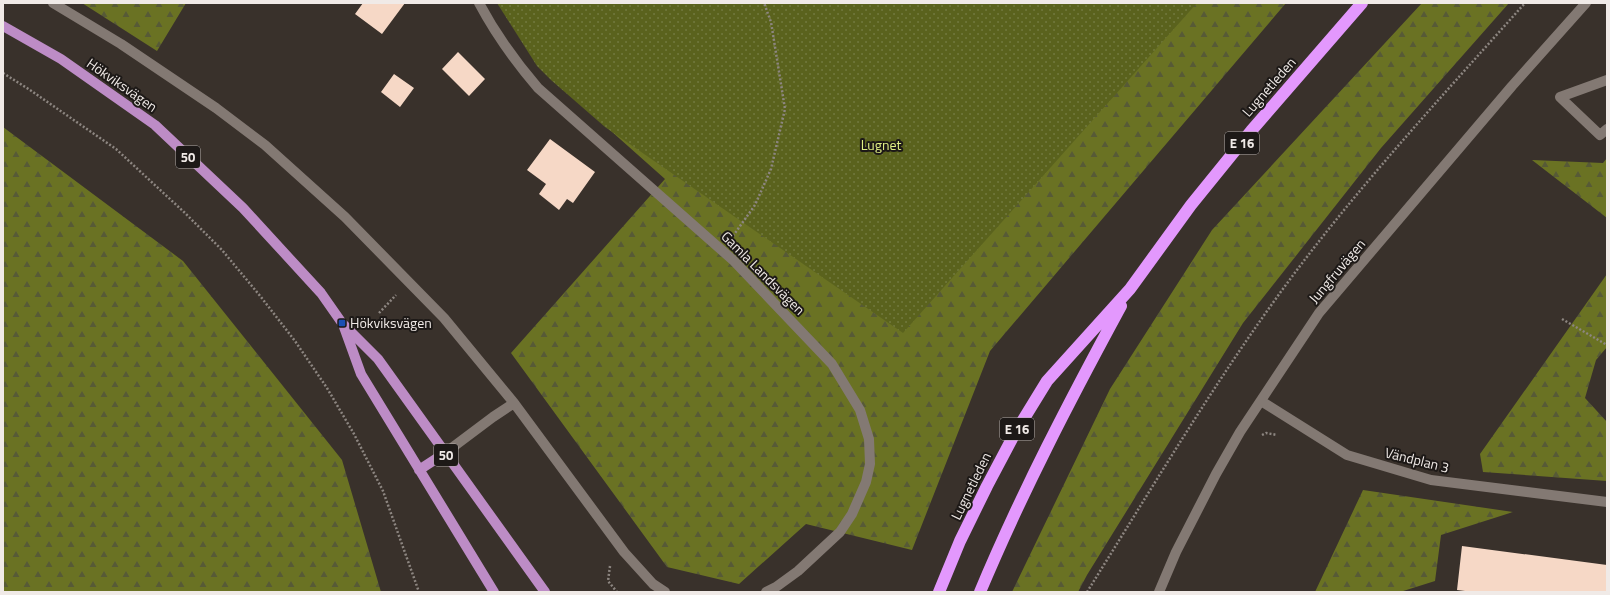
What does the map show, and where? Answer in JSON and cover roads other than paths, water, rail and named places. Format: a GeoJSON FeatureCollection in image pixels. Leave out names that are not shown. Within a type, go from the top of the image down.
{"type":"FeatureCollection","features":[{"type":"Feature","properties":{"kind":"highway","name":"Lugnetleden"},"geometry":{"type":"LineString","coordinates":[[939,592],[960,541],[987,486],[1015,433],[1047,381],[1130,289],[1191,205],[1251,131],[1362,3]]}},
{"type":"Feature","properties":{"kind":"highway","name":"Lugnetleden"},"geometry":{"type":"LineString","coordinates":[[980,592],[1014,515],[1072,397],[1130,289]]}},
{"type":"Feature","properties":{"kind":"main road","name":"Hökviksvägen"},"geometry":{"type":"LineString","coordinates":[[3,26],[61,59],[155,125],[243,208],[321,293],[342,323],[378,360],[545,592]]}},
{"type":"Feature","properties":{"kind":"main road","name":"Hökviksvägen"},"geometry":{"type":"LineString","coordinates":[[342,323],[361,374],[494,592]]}},
{"type":"Feature","properties":{"kind":"main road","name":"50"},"geometry":{"type":"LineString","coordinates":[[419,470],[445,453]]}},
{"type":"Feature","properties":{"kind":"street"},"geometry":{"type":"LineString","coordinates":[[53,3],[121,44],[216,108],[265,145],[345,217],[444,318],[514,403],[624,552],[653,584],[665,592]]}},
{"type":"Feature","properties":{"kind":"street","name":"Gamla Landsvägen"},"geometry":{"type":"LineString","coordinates":[[479,3],[493,30],[518,65],[538,88],[734,261],[832,364],[860,410],[869,439],[870,464],[866,482],[852,514],[840,532],[798,571],[776,587],[766,592]]}},
{"type":"Feature","properties":{"kind":"street","name":"Jungfruvägen"},"geometry":{"type":"LineString","coordinates":[[1159,592],[1176,552],[1216,474],[1261,401],[1319,314],[1512,86],[1586,3]]}},
{"type":"Feature","properties":{"kind":"street"},"geometry":{"type":"LineString","coordinates":[[1607,80],[1560,97],[1600,135],[1607,129]]}},
{"type":"Feature","properties":{"kind":"street","name":"Vändplan 3"},"geometry":{"type":"LineString","coordinates":[[1261,401],[1347,455],[1431,480],[1607,502]]}},
{"type":"Feature","properties":{"kind":"street"},"geometry":{"type":"LineString","coordinates":[[445,453],[493,416],[514,403]]}},
{"type":"Feature","properties":{"kind":"place","name":"Hökviksvägen"},"geometry":{"type":"Point","coordinates":[342,323]}},
{"type":"Feature","properties":{"kind":"park label","name":"Lugnet"},"geometry":{"type":"Point","coordinates":[881,145]}}]}
